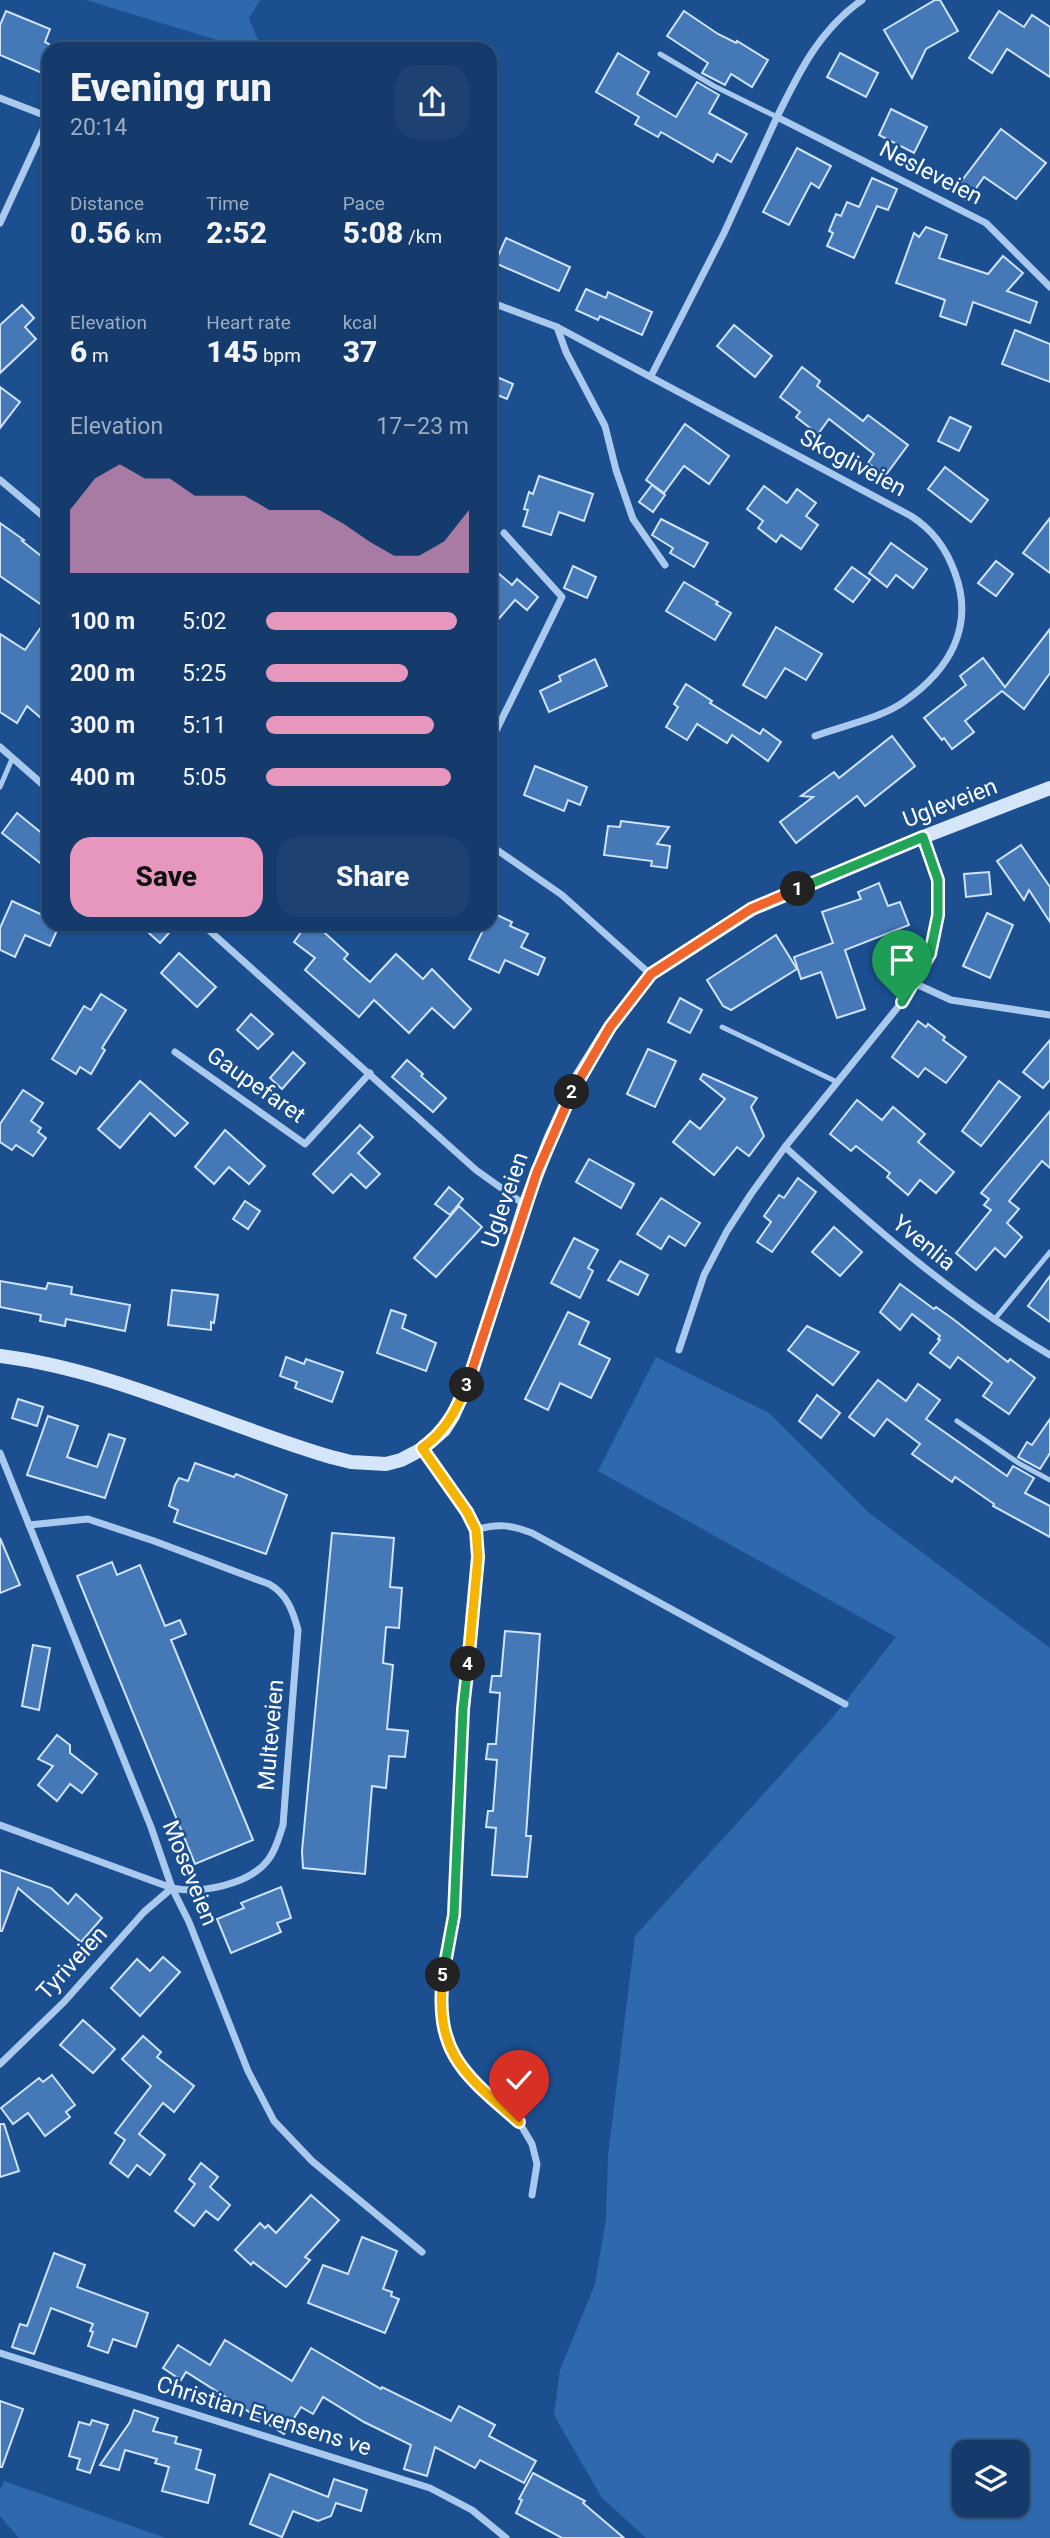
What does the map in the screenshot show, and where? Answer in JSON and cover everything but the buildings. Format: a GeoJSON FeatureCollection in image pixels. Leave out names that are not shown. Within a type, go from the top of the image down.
{"type":"FeatureCollection","features":[{"type":"Feature","properties":{"kind":"street"},"geometry":{"type":"LineString","coordinates":[[651,376],[724,233],[805,61],[825,33],[862,0]]}},
{"type":"Feature","properties":{"kind":"street"},"geometry":{"type":"LineString","coordinates":[[0,98],[42,114]]}},
{"type":"Feature","properties":{"kind":"street","name":"Nesleveien"},"geometry":{"type":"LineString","coordinates":[[777,117],[986,223],[1050,287]]}},
{"type":"Feature","properties":{"kind":"street"},"geometry":{"type":"LineString","coordinates":[[0,223],[42,132]]}},
{"type":"Feature","properties":{"kind":"street","name":"Skogliveien"},"geometry":{"type":"LineString","coordinates":[[497,305],[557,327],[911,516],[927,527],[950,558],[962,594],[963,612],[960,632],[942,666],[924,686],[902,704],[815,736]]}},
{"type":"Feature","properties":{"kind":"street"},"geometry":{"type":"LineString","coordinates":[[557,327],[566,352],[605,426],[616,470],[633,519],[664,565]]}},
{"type":"Feature","properties":{"kind":"street"},"geometry":{"type":"LineString","coordinates":[[0,480],[42,515]]}},
{"type":"Feature","properties":{"kind":"street"},"geometry":{"type":"LineString","coordinates":[[497,729],[562,597],[504,533]]}},
{"type":"Feature","properties":{"kind":"street"},"geometry":{"type":"LineString","coordinates":[[0,747],[42,784]]}},
{"type":"Feature","properties":{"kind":"street","name":"Ugleveien"},"geometry":{"type":"LineString","coordinates":[[0,1356],[103,1379],[351,1462],[386,1464],[401,1460],[422,1448],[444,1430],[462,1397],[550,1140],[579,1077],[610,1027],[651,974],[751,909],[923,837],[1050,788]]}},
{"type":"Feature","properties":{"kind":"street"},"geometry":{"type":"LineString","coordinates":[[679,1350],[704,1275],[727,1231],[785,1147],[902,1002],[930,954],[938,915],[938,880],[923,837]]}},
{"type":"Feature","properties":{"kind":"street"},"geometry":{"type":"LineString","coordinates":[[497,850],[562,895],[651,974]]}},
{"type":"Feature","properties":{"kind":"street"},"geometry":{"type":"LineString","coordinates":[[210,931],[476,1170],[526,1205]]}},
{"type":"Feature","properties":{"kind":"street"},"geometry":{"type":"LineString","coordinates":[[914,983],[951,1000],[1050,1015]]}},
{"type":"Feature","properties":{"kind":"street","name":"Gaupefaret"},"geometry":{"type":"LineString","coordinates":[[175,1052],[305,1144],[370,1073]]}},
{"type":"Feature","properties":{"kind":"street","name":"Yvenlia"},"geometry":{"type":"LineString","coordinates":[[785,1147],[930,1274],[994,1320],[1050,1355]]}},
{"type":"Feature","properties":{"kind":"street"},"geometry":{"type":"LineString","coordinates":[[422,1448],[467,1512],[476,1530],[478,1557],[463,1709],[454,1915],[442,1978],[441,2019],[450,2050],[468,2076],[519,2122],[532,2144],[537,2165],[532,2195]]}},
{"type":"Feature","properties":{"kind":"street","name":"Moseveien"},"geometry":{"type":"LineString","coordinates":[[0,1453],[151,1827],[172,1888],[189,1922],[256,2090],[274,2121],[312,2161],[422,2252]]}},
{"type":"Feature","properties":{"kind":"street","name":"Multeveien"},"geometry":{"type":"LineString","coordinates":[[0,1825],[189,1892],[248,1876],[267,1861],[277,1845],[283,1825],[298,1630],[294,1615],[283,1595],[269,1584],[88,1519],[29,1525]]}},
{"type":"Feature","properties":{"kind":"street"},"geometry":{"type":"LineString","coordinates":[[476,1530],[491,1525],[504,1525],[532,1533],[845,1704]]}},
{"type":"Feature","properties":{"kind":"street","name":"Tyriveien"},"geometry":{"type":"LineString","coordinates":[[0,2064],[64,2002],[144,1912],[172,1888]]}},
{"type":"Feature","properties":{"kind":"street","name":"Christian Evensens ve"},"geometry":{"type":"LineString","coordinates":[[0,2354],[430,2488],[472,2510],[506,2538]]}},
{"type":"Feature","properties":{"kind":"lane","name":"Nesleveien"},"geometry":{"type":"LineString","coordinates":[[660,54],[714,86],[777,117]]}},
{"type":"Feature","properties":{"kind":"lane"},"geometry":{"type":"LineString","coordinates":[[0,787],[12,759]]}},
{"type":"Feature","properties":{"kind":"lane"},"geometry":{"type":"LineString","coordinates":[[722,1027],[837,1082]]}},
{"type":"Feature","properties":{"kind":"lane"},"geometry":{"type":"LineString","coordinates":[[994,1320],[1050,1252]]}},
{"type":"Feature","properties":{"kind":"lane"},"geometry":{"type":"LineString","coordinates":[[957,1421],[1020,1464],[1050,1480]]}},
{"type":"Feature","properties":{"kind":"shaded area"},"geometry":{"type":"Polygon","coordinates":[[[86,0],[260,0],[249,18],[261,42],[223,42],[86,0]]]}},
{"type":"Feature","properties":{"kind":"shaded area"},"geometry":{"type":"Polygon","coordinates":[[[656,1357],[769,1413],[868,1512],[1050,1648],[1050,2538],[646,2538],[602,2498],[554,2415],[560,2370],[595,2284],[606,2219],[608,2156],[635,1936],[833,1717],[896,1637],[598,1471],[656,1357]]]}},
{"type":"Feature","properties":{"kind":"shaded area"},"geometry":{"type":"Polygon","coordinates":[[[4,2481],[166,2538],[19,2538],[0,2516],[0,2490],[4,2481]]]}},
{"type":"Feature","properties":{"kind":"route"},"geometry":{"type":"LineString","coordinates":[[519,2122],[468,2076],[450,2050],[441,2019],[442,1978],[454,1915],[463,1709],[478,1557],[476,1530],[467,1512],[422,1448],[444,1430],[462,1397],[537,1172],[579,1077],[610,1027],[651,974],[751,909],[923,837],[938,880],[938,915],[930,954],[902,1002]]}}]}
